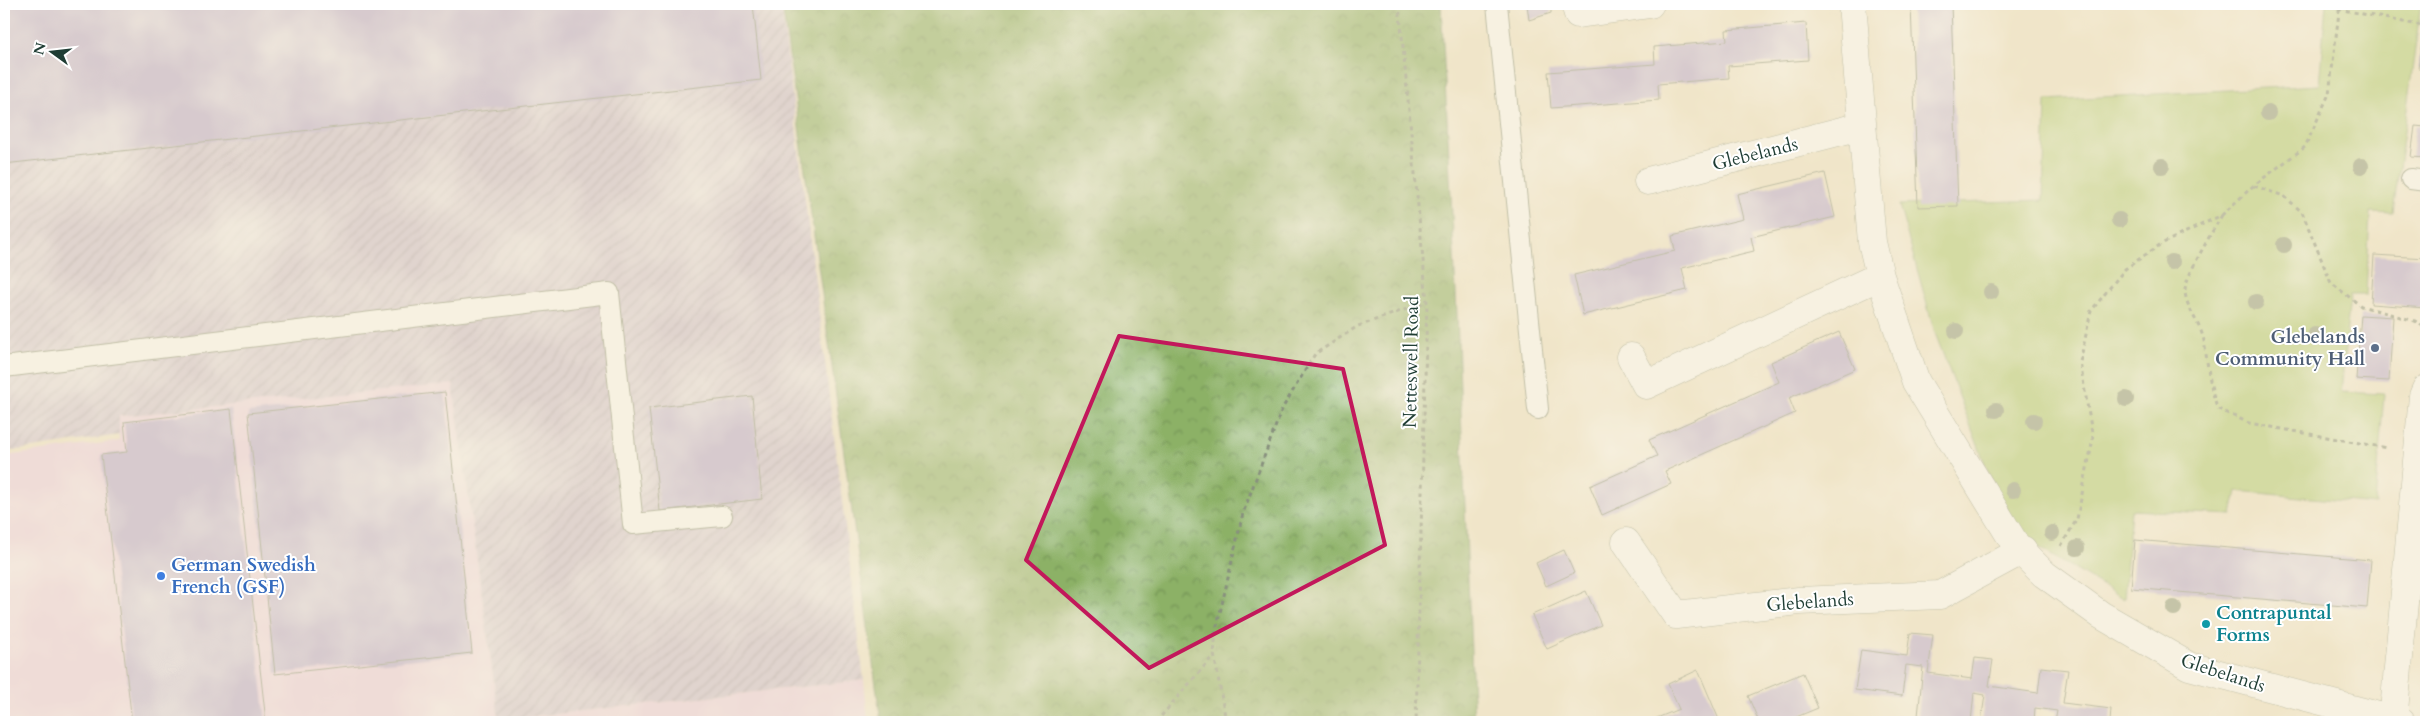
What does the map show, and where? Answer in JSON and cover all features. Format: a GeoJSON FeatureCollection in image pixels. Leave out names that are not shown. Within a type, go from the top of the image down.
{"type":"FeatureCollection","features":[{"type":"Feature","properties":{"kind":"street"},"geometry":{"type":"LineString","coordinates":[[1575,4],[1578,14],[1650,4]]}},
{"type":"Feature","properties":{"kind":"street","name":"Glebelands"},"geometry":{"type":"LineString","coordinates":[[1852,4],[1872,242],[1880,276],[1916,382],[2017,547],[2023,550],[2044,574],[2101,615],[2189,666],[2396,722],[2417,454],[2423,396],[2426,389]]}},
{"type":"Feature","properties":{"kind":"street","name":"Glebelands"},"geometry":{"type":"LineString","coordinates":[[1648,181],[1861,126]]}},
{"type":"Feature","properties":{"kind":"street"},"geometry":{"type":"LineString","coordinates":[[1631,357],[1646,385],[1880,276]]}},
{"type":"Feature","properties":{"kind":"street","name":"Glebelands"},"geometry":{"type":"LineString","coordinates":[[1626,542],[1676,615],[1799,601],[1940,595],[2023,550]]}},
{"type":"Feature","properties":{"kind":"lane"},"geometry":{"type":"LineString","coordinates":[[1497,4],[1538,409]]}},
{"type":"Feature","properties":{"kind":"lane"},"geometry":{"type":"LineString","coordinates":[[4,367],[609,293],[633,524],[722,516]]}},
{"type":"Feature","properties":{"kind":"path","name":"Netteswell Road"},"geometry":{"type":"LineString","coordinates":[[1398,4],[1427,302],[1416,722]]}},
{"type":"Feature","properties":{"kind":"path"},"geometry":{"type":"LineString","coordinates":[[2044,574],[2078,519],[2092,439],[2080,362],[2091,311],[2125,269],[2161,244],[2222,215],[2253,186],[2305,147],[2329,94],[2340,4]]}},
{"type":"Feature","properties":{"kind":"path"},"geometry":{"type":"LineString","coordinates":[[2338,9],[2424,26]]}},
{"type":"Feature","properties":{"kind":"path"},"geometry":{"type":"LineString","coordinates":[[2253,186],[2284,196],[2302,212],[2332,283],[2361,306],[2415,321],[2426,328]]}},
{"type":"Feature","properties":{"kind":"path"},"geometry":{"type":"LineString","coordinates":[[2222,215],[2193,267],[2184,289],[2191,313],[2204,338],[2210,390],[2218,409],[2249,423],[2417,454]]}},
{"type":"Feature","properties":{"kind":"path"},"geometry":{"type":"LineString","coordinates":[[1226,722],[1214,654],[1216,630],[1243,513],[1282,409],[1315,354],[1358,326],[1427,302]]}},
{"type":"Feature","properties":{"kind":"path"},"geometry":{"type":"LineString","coordinates":[[1156,722],[1214,654]]}},
{"type":"Feature","properties":{"kind":"highlighted area"},"geometry":{"type":"Polygon","coordinates":[[[1119,336],[1343,369],[1385,545],[1149,668],[1026,560],[1119,336]]]}},
{"type":"Feature","properties":{"kind":"shaded area"},"geometry":{"type":"Polygon","coordinates":[[[4,4],[781,4],[864,680],[499,720],[453,384],[119,416],[119,435],[4,452],[4,4]]]}},
{"type":"Feature","properties":{"kind":"shaded area"},"geometry":{"type":"Polygon","coordinates":[[[453,383],[499,720],[864,680],[868,722],[4,722],[4,456],[119,441],[119,416],[453,383]]]}},
{"type":"Feature","properties":{"kind":"green space"},"geometry":{"type":"Polygon","coordinates":[[[782,4],[1441,4],[1456,291],[1474,722],[881,722],[782,4]]]}},
{"type":"Feature","properties":{"kind":"green space"},"geometry":{"type":"Polygon","coordinates":[[[2326,4],[2421,4],[2393,213],[2370,212],[2366,295],[2350,295],[2341,392],[2384,394],[2375,504],[2237,491],[2232,515],[2131,510],[2124,599],[2021,537],[1989,474],[1935,333],[1899,205],[2043,200],[2046,100],[2319,85],[2326,4]]]}},
{"type":"Feature","properties":{"kind":"building"},"geometry":{"type":"Polygon","coordinates":[[[4,4],[753,4],[761,80],[4,164],[4,4]]]}},
{"type":"Feature","properties":{"kind":"building"},"geometry":{"type":"Polygon","coordinates":[[[1527,4],[1551,4],[1551,13],[1529,20],[1527,4]]]}},
{"type":"Feature","properties":{"kind":"building"},"geometry":{"type":"Polygon","coordinates":[[[1911,4],[1951,4],[1958,206],[1918,207],[1911,4]]]}},
{"type":"Feature","properties":{"kind":"building"},"geometry":{"type":"Polygon","coordinates":[[[2426,21],[2426,70],[2418,68],[2426,21]]]}},
{"type":"Feature","properties":{"kind":"building"},"geometry":{"type":"Polygon","coordinates":[[[1806,23],[1808,60],[1728,66],[1729,78],[1658,84],[1659,100],[1551,108],[1548,72],[1655,64],[1654,47],[1727,41],[1726,30],[1806,23]]]}},
{"type":"Feature","properties":{"kind":"building"},"geometry":{"type":"Polygon","coordinates":[[[2415,126],[2426,127],[2426,158],[2411,157],[2415,126]]]}},
{"type":"Feature","properties":{"kind":"building"},"geometry":{"type":"Polygon","coordinates":[[[1825,173],[1835,217],[1751,237],[1754,251],[1682,268],[1687,290],[1583,315],[1574,275],[1675,251],[1672,236],[1743,219],[1737,194],[1825,173]]]}},
{"type":"Feature","properties":{"kind":"building"},"geometry":{"type":"Polygon","coordinates":[[[2374,255],[2426,258],[2426,308],[2371,304],[2374,255]]]}},
{"type":"Feature","properties":{"kind":"building","name":"Glebelands Community Hall"},"geometry":{"type":"Polygon","coordinates":[[[2361,315],[2393,317],[2389,381],[2356,379],[2361,315]]]}},
{"type":"Feature","properties":{"kind":"building"},"geometry":{"type":"Polygon","coordinates":[[[1839,332],[1855,369],[1789,398],[1795,413],[1665,471],[1671,484],[1602,515],[1590,486],[1657,456],[1649,440],[1779,382],[1771,362],[1839,332]]]}},
{"type":"Feature","properties":{"kind":"building"},"geometry":{"type":"Polygon","coordinates":[[[445,392],[472,653],[275,674],[248,413],[445,392]]]}},
{"type":"Feature","properties":{"kind":"building"},"geometry":{"type":"Polygon","coordinates":[[[752,396],[762,499],[660,511],[649,408],[752,396]]]}},
{"type":"Feature","properties":{"kind":"building"},"geometry":{"type":"Polygon","coordinates":[[[231,409],[266,722],[132,722],[101,455],[127,452],[124,422],[231,409]]]}},
{"type":"Feature","properties":{"kind":"building"},"geometry":{"type":"Polygon","coordinates":[[[2135,540],[2371,560],[2367,608],[2131,588],[2135,540]]]}},
{"type":"Feature","properties":{"kind":"building"},"geometry":{"type":"Polygon","coordinates":[[[1564,550],[1574,573],[1546,586],[1536,563],[1564,550]]]}},
{"type":"Feature","properties":{"kind":"building"},"geometry":{"type":"Polygon","coordinates":[[[1586,591],[1601,625],[1547,649],[1532,615],[1586,591]]]}},
{"type":"Feature","properties":{"kind":"building"},"geometry":{"type":"Polygon","coordinates":[[[1910,633],[1933,635],[1928,673],[1972,679],[1975,658],[1993,660],[1989,686],[2038,693],[2041,667],[2068,670],[2063,703],[2111,709],[2110,722],[2055,722],[2057,711],[2035,708],[2034,722],[1981,722],[1985,695],[1974,693],[1971,722],[1918,716],[1923,667],[1906,665],[1902,696],[1855,690],[1861,650],[1907,656],[1910,633]]]}},
{"type":"Feature","properties":{"kind":"building"},"geometry":{"type":"Polygon","coordinates":[[[1698,670],[1720,722],[1647,722],[1679,709],[1668,684],[1698,670]]]}},
{"type":"Feature","properties":{"kind":"building"},"geometry":{"type":"Polygon","coordinates":[[[1803,673],[1818,708],[1784,722],[1759,722],[1748,696],[1803,673]]]}},
{"type":"Feature","properties":{"kind":"place","name":"Glebelands Community Hall"},"geometry":{"type":"Point","coordinates":[2375,348]}},
{"type":"Feature","properties":{"kind":"place","name":"German Swedish French (GSF)"},"geometry":{"type":"Point","coordinates":[161,576]}},
{"type":"Feature","properties":{"kind":"place","name":"Contrapuntal Forms"},"geometry":{"type":"Point","coordinates":[2206,624]}}]}
